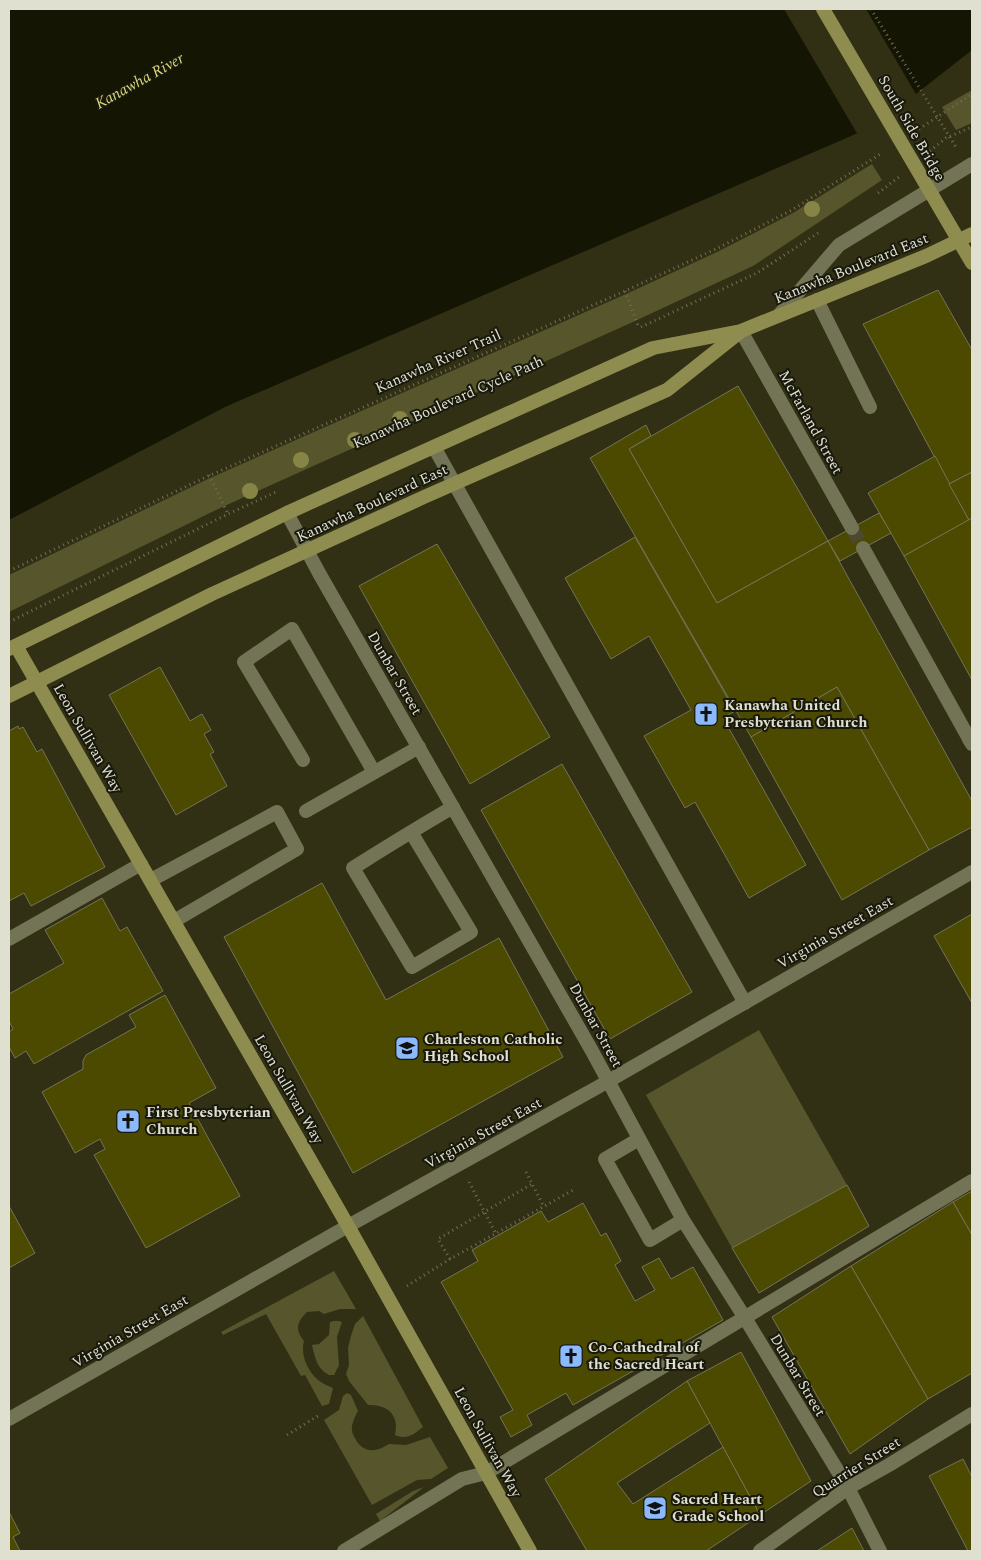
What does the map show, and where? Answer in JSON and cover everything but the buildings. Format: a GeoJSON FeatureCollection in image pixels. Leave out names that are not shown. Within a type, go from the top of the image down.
{"type":"FeatureCollection","features":[{"type":"Feature","properties":{"kind":"main road","name":"South Side Bridge"},"geometry":{"type":"LineString","coordinates":[[823,9],[972,263]]}},
{"type":"Feature","properties":{"kind":"main road","name":"Kanawha Boulevard East"},"geometry":{"type":"LineString","coordinates":[[12,648],[287,512],[653,348],[742,331],[926,256],[972,234]]}},
{"type":"Feature","properties":{"kind":"main road","name":"Kanawha Boulevard East"},"geometry":{"type":"LineString","coordinates":[[9,696],[212,594],[455,483],[667,390],[742,331]]}},
{"type":"Feature","properties":{"kind":"main road","name":"Leon Sullivan Way"},"geometry":{"type":"LineString","coordinates":[[12,648],[37,681],[348,1226],[530,1551]]}},
{"type":"Feature","properties":{"kind":"street"},"geometry":{"type":"LineString","coordinates":[[779,315],[839,245],[972,164]]}},
{"type":"Feature","properties":{"kind":"street"},"geometry":{"type":"LineString","coordinates":[[817,300],[870,408]]}},
{"type":"Feature","properties":{"kind":"street","name":"McFarland Street"},"geometry":{"type":"LineString","coordinates":[[742,331],[852,528]]}},
{"type":"Feature","properties":{"kind":"street"},"geometry":{"type":"LineString","coordinates":[[434,447],[745,1003]]}},
{"type":"Feature","properties":{"kind":"street","name":"Dunbar Street"},"geometry":{"type":"LineString","coordinates":[[287,512],[307,551],[609,1081],[683,1220],[848,1488],[880,1551]]}},
{"type":"Feature","properties":{"kind":"street"},"geometry":{"type":"LineString","coordinates":[[863,548],[971,742]]}},
{"type":"Feature","properties":{"kind":"street"},"geometry":{"type":"LineString","coordinates":[[303,760],[244,662],[292,629],[374,772]]}},
{"type":"Feature","properties":{"kind":"street"},"geometry":{"type":"LineString","coordinates":[[306,811],[419,747]]}},
{"type":"Feature","properties":{"kind":"street"},"geometry":{"type":"LineString","coordinates":[[411,832],[471,932],[412,967],[353,868],[411,832],[453,807]]}},
{"type":"Feature","properties":{"kind":"street"},"geometry":{"type":"LineString","coordinates":[[151,880],[277,812],[297,849],[174,921]]}},
{"type":"Feature","properties":{"kind":"street"},"geometry":{"type":"LineString","coordinates":[[9,939],[141,864]]}},
{"type":"Feature","properties":{"kind":"street","name":"Virginia Street East"},"geometry":{"type":"LineString","coordinates":[[9,1419],[348,1226],[609,1081],[972,872]]}},
{"type":"Feature","properties":{"kind":"street"},"geometry":{"type":"LineString","coordinates":[[639,1139],[605,1159],[650,1240],[683,1220]]}},
{"type":"Feature","properties":{"kind":"street"},"geometry":{"type":"LineString","coordinates":[[344,1551],[462,1479],[486,1473],[972,1181]]}},
{"type":"Feature","properties":{"kind":"street","name":"Quarrier Street"},"geometry":{"type":"LineString","coordinates":[[760,1551],[848,1488],[972,1414]]}},
{"type":"Feature","properties":{"kind":"path"},"geometry":{"type":"LineString","coordinates":[[871,9],[959,152]]}},
{"type":"Feature","properties":{"kind":"path"},"geometry":{"type":"LineString","coordinates":[[934,118],[972,94]]}},
{"type":"Feature","properties":{"kind":"path"},"geometry":{"type":"LineString","coordinates":[[946,138],[972,127]]}},
{"type":"Feature","properties":{"kind":"path","name":"Kanawha River Trail"},"geometry":{"type":"LineString","coordinates":[[9,571],[209,475],[716,249],[792,210],[871,161]]}},
{"type":"Feature","properties":{"kind":"path"},"geometry":{"type":"LineString","coordinates":[[871,198],[887,187]]}},
{"type":"Feature","properties":{"kind":"path"},"geometry":{"type":"LineString","coordinates":[[625,291],[639,328],[758,273],[822,230]]}},
{"type":"Feature","properties":{"kind":"path"},"geometry":{"type":"LineString","coordinates":[[209,475],[228,514]]}},
{"type":"Feature","properties":{"kind":"path"},"geometry":{"type":"LineString","coordinates":[[9,622],[280,490]]}},
{"type":"Feature","properties":{"kind":"path"},"geometry":{"type":"LineString","coordinates":[[460,1164],[496,1234]]}},
{"type":"Feature","properties":{"kind":"path"},"geometry":{"type":"LineString","coordinates":[[526,1172],[544,1206]]}},
{"type":"Feature","properties":{"kind":"path"},"geometry":{"type":"LineString","coordinates":[[450,1259],[438,1239],[532,1184]]}},
{"type":"Feature","properties":{"kind":"path"},"geometry":{"type":"LineString","coordinates":[[388,1297],[450,1259],[575,1189]]}},
{"type":"Feature","properties":{"kind":"path"},"geometry":{"type":"LineString","coordinates":[[287,1435],[321,1414]]}},
{"type":"Feature","properties":{"kind":"shaded area"},"geometry":{"type":"Polygon","coordinates":[[[972,90],[972,123],[956,130],[942,107],[972,90]]]}},
{"type":"Feature","properties":{"kind":"shaded area"},"geometry":{"type":"Polygon","coordinates":[[[872,164],[882,180],[753,266],[218,509],[9,612],[9,575],[210,478],[717,252],[793,213],[872,164]]]}},
{"type":"Feature","properties":{"kind":"shaded area"},"geometry":{"type":"Polygon","coordinates":[[[759,1030],[847,1185],[732,1248],[646,1095],[759,1030]]]}},
{"type":"Feature","properties":{"kind":"shaded area"},"geometry":{"type":"Polygon","coordinates":[[[334,1271],[356,1309],[340,1309],[324,1314],[319,1311],[307,1312],[298,1326],[299,1333],[304,1341],[303,1352],[308,1367],[318,1380],[333,1388],[329,1404],[322,1406],[305,1375],[301,1376],[266,1314],[223,1335],[221,1332],[334,1271]]]}},
{"type":"Feature","properties":{"kind":"shaded area"},"geometry":{"type":"Polygon","coordinates":[[[363,1316],[423,1427],[410,1436],[395,1435],[396,1422],[391,1412],[381,1406],[368,1405],[349,1381],[346,1374],[349,1365],[348,1348],[351,1336],[355,1324],[363,1316]]]}},
{"type":"Feature","properties":{"kind":"shaded area"},"geometry":{"type":"Polygon","coordinates":[[[330,1322],[342,1322],[337,1337],[339,1365],[334,1375],[329,1375],[319,1366],[312,1345],[319,1344],[329,1335],[330,1322]]]}},
{"type":"Feature","properties":{"kind":"shaded area"},"geometry":{"type":"Polygon","coordinates":[[[347,1393],[351,1395],[358,1411],[352,1431],[361,1447],[374,1450],[389,1444],[406,1445],[430,1437],[448,1468],[431,1479],[417,1480],[372,1505],[324,1420],[339,1410],[343,1396],[347,1393]]]}},
{"type":"Feature","properties":{"kind":"shaded area"},"geometry":{"type":"Polygon","coordinates":[[[424,1487],[380,1521],[376,1514],[413,1491],[424,1487]]]}},
{"type":"Feature","properties":{"kind":"water","name":"Kanawha River"},"geometry":{"type":"Polygon","coordinates":[[[9,9],[972,9],[972,50],[898,108],[858,133],[225,407],[9,520],[9,9]]]}},
{"type":"Feature","properties":{"kind":"pier"},"geometry":{"type":"Polygon","coordinates":[[[784,9],[866,9],[917,96],[899,110],[858,135],[784,9]]]}},
{"type":"Feature","properties":{"kind":"tunnel"},"geometry":{"type":"LineString","coordinates":[[852,528],[863,548]]}},
{"type":"Feature","properties":{"kind":"place","name":"Kanawha United Presbyterian Church"},"geometry":{"type":"Point","coordinates":[706,714]}},
{"type":"Feature","properties":{"kind":"place","name":"Charleston Catholic High School"},"geometry":{"type":"Point","coordinates":[407,1048]}},
{"type":"Feature","properties":{"kind":"place","name":"First Presbyterian Church"},"geometry":{"type":"Point","coordinates":[128,1121]}},
{"type":"Feature","properties":{"kind":"place","name":"Co-Cathedral of the Sacred Heart"},"geometry":{"type":"Point","coordinates":[571,1356]}},
{"type":"Feature","properties":{"kind":"place","name":"Sacred Heart Grade School"},"geometry":{"type":"Point","coordinates":[655,1508]}}]}
